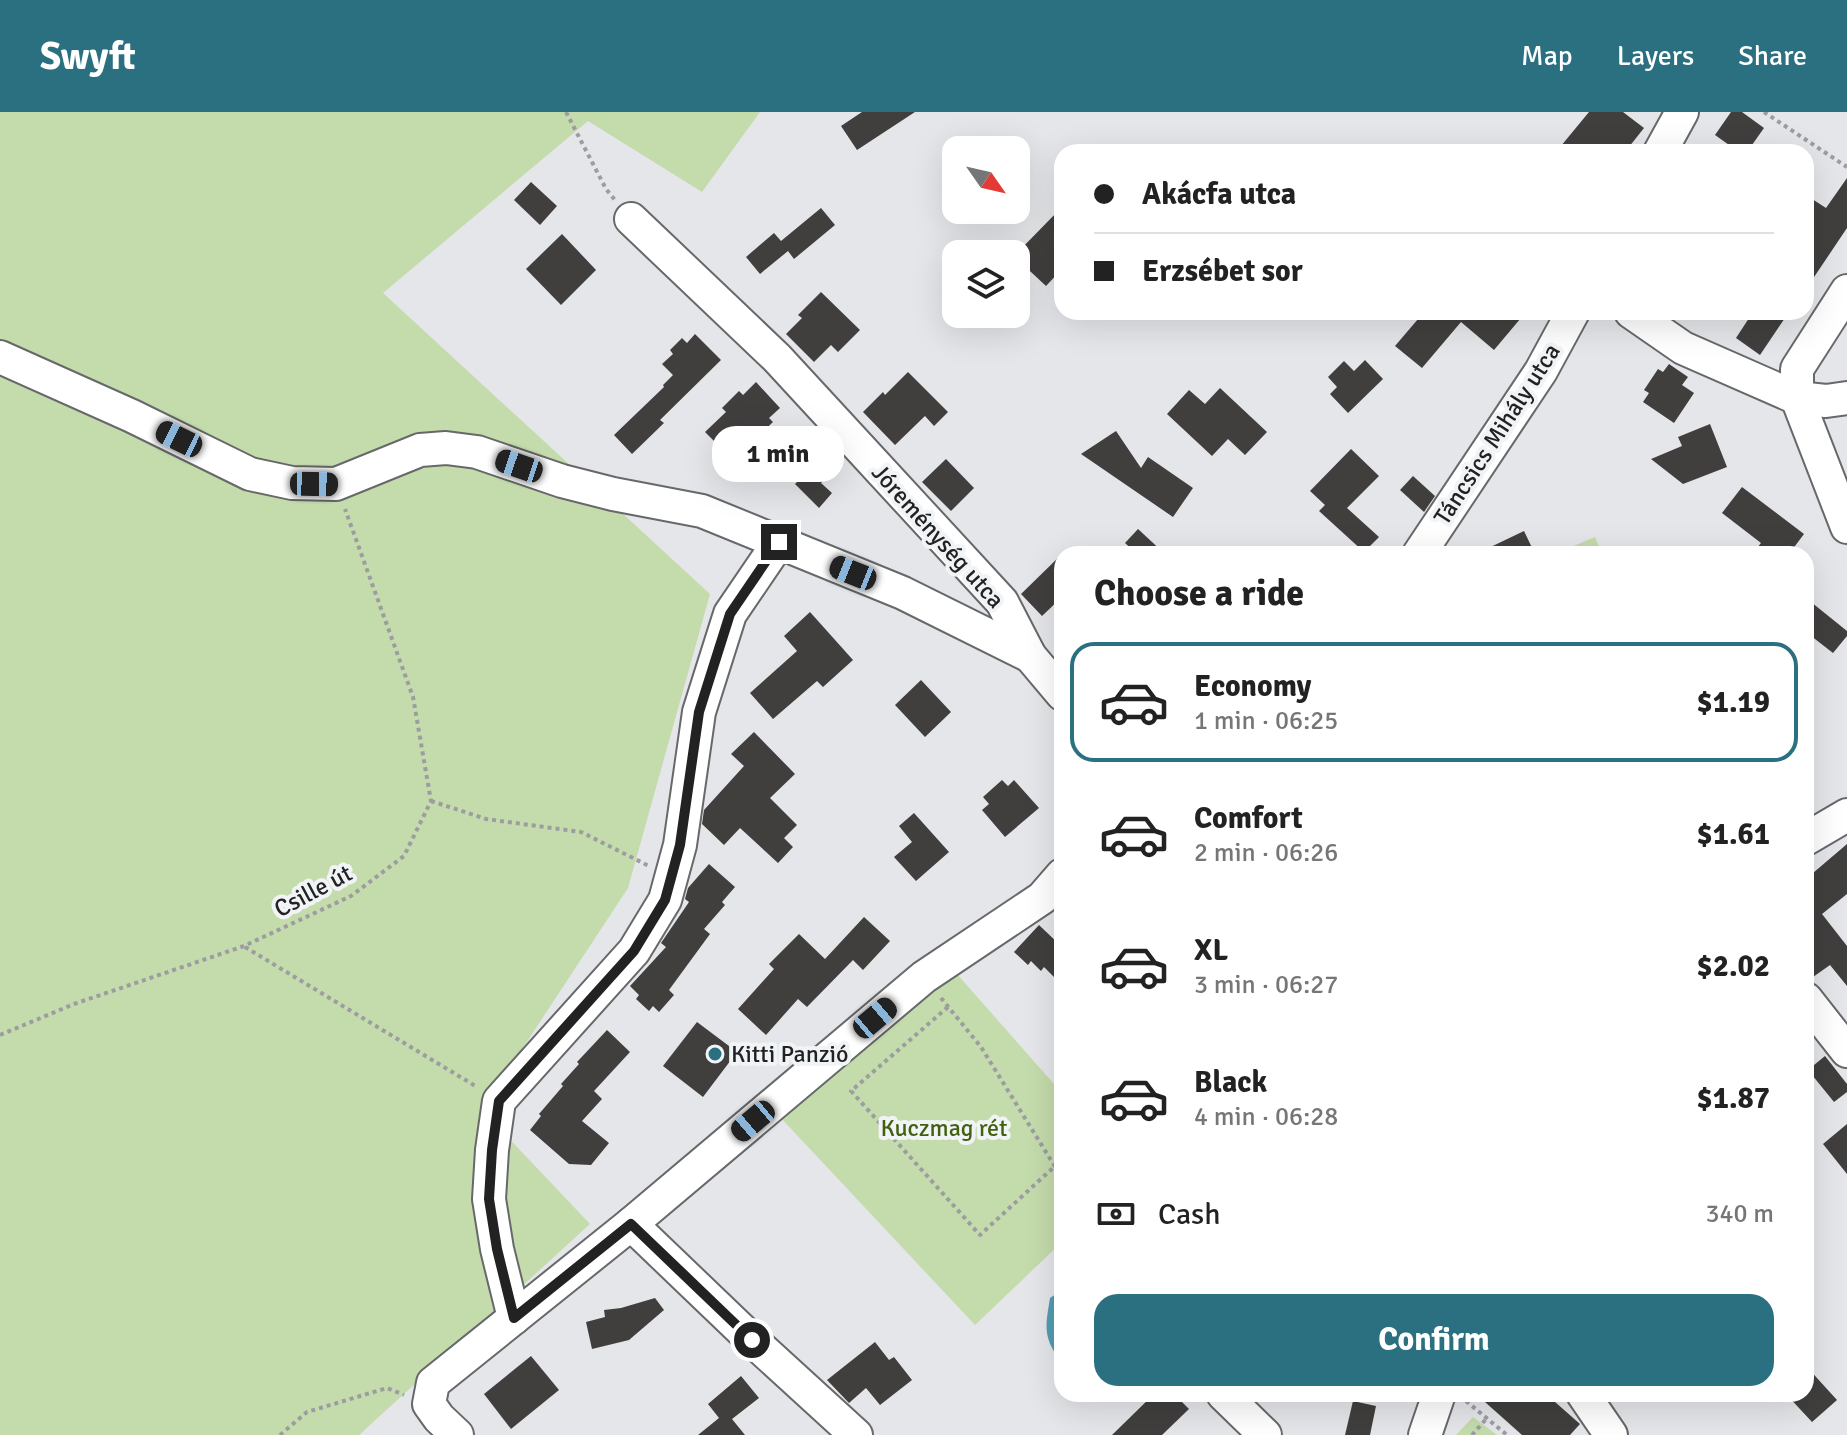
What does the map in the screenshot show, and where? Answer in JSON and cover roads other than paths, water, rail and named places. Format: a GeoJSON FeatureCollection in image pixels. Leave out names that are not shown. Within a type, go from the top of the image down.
{"type":"FeatureCollection","features":[{"type":"Feature","properties":{"kind":"street"},"geometry":{"type":"LineString","coordinates":[[1664,144],[1682,112]]}},
{"type":"Feature","properties":{"kind":"street","name":"Jóreménység utca"},"geometry":{"type":"LineString","coordinates":[[631,219],[777,358],[1002,602],[1030,656],[1054,684]]}},
{"type":"Feature","properties":{"kind":"street"},"geometry":{"type":"LineString","coordinates":[[1847,291],[1797,369],[1797,398],[1847,527]]}},
{"type":"Feature","properties":{"kind":"street","name":"Táncsics Mihály utca"},"geometry":{"type":"LineString","coordinates":[[1424,546],[1541,371],[1569,320]]}},
{"type":"Feature","properties":{"kind":"street"},"geometry":{"type":"LineString","coordinates":[[1643,320],[1683,348],[1797,398],[1826,401],[1847,398]]}},
{"type":"Feature","properties":{"kind":"street"},"geometry":{"type":"LineString","coordinates":[[0,357],[132,416],[250,474],[292,483],[336,484],[420,450],[446,448],[477,452],[562,481],[613,494],[702,511],[903,593],[1030,656]]}},
{"type":"Feature","properties":{"kind":"street"},"geometry":{"type":"LineString","coordinates":[[514,1318],[497,1249],[489,1199],[499,1101],[634,951],[665,900],[680,845],[699,712],[730,614],[779,542]]}},
{"type":"Feature","properties":{"kind":"street"},"geometry":{"type":"LineString","coordinates":[[1814,834],[1847,815]]}},
{"type":"Feature","properties":{"kind":"street"},"geometry":{"type":"LineString","coordinates":[[457,1435],[429,1404],[433,1383],[631,1224],[924,977],[1042,898],[1054,884]]}},
{"type":"Feature","properties":{"kind":"street"},"geometry":{"type":"LineString","coordinates":[[1814,1009],[1847,1051]]}},
{"type":"Feature","properties":{"kind":"street"},"geometry":{"type":"LineString","coordinates":[[631,1224],[856,1435]]}},
{"type":"Feature","properties":{"kind":"street"},"geometry":{"type":"LineString","coordinates":[[1231,1402],[1265,1435]]}},
{"type":"Feature","properties":{"kind":"street"},"geometry":{"type":"LineString","coordinates":[[1425,1435],[1436,1402]]}},
{"type":"Feature","properties":{"kind":"street"},"geometry":{"type":"LineString","coordinates":[[1588,1402],[1611,1435]]}},
{"type":"Feature","properties":{"kind":"water"},"geometry":{"type":"Polygon","coordinates":[[[1054,1295],[1054,1351],[1047,1325],[1050,1298],[1054,1295]]]}},
{"type":"Feature","properties":{"kind":"place","name":"Kitti Panzió"},"geometry":{"type":"Point","coordinates":[715,1054]}},
{"type":"Feature","properties":{"kind":"park label","name":"Kuczmag rét"},"geometry":{"type":"Point","coordinates":[944,1128]}}]}
